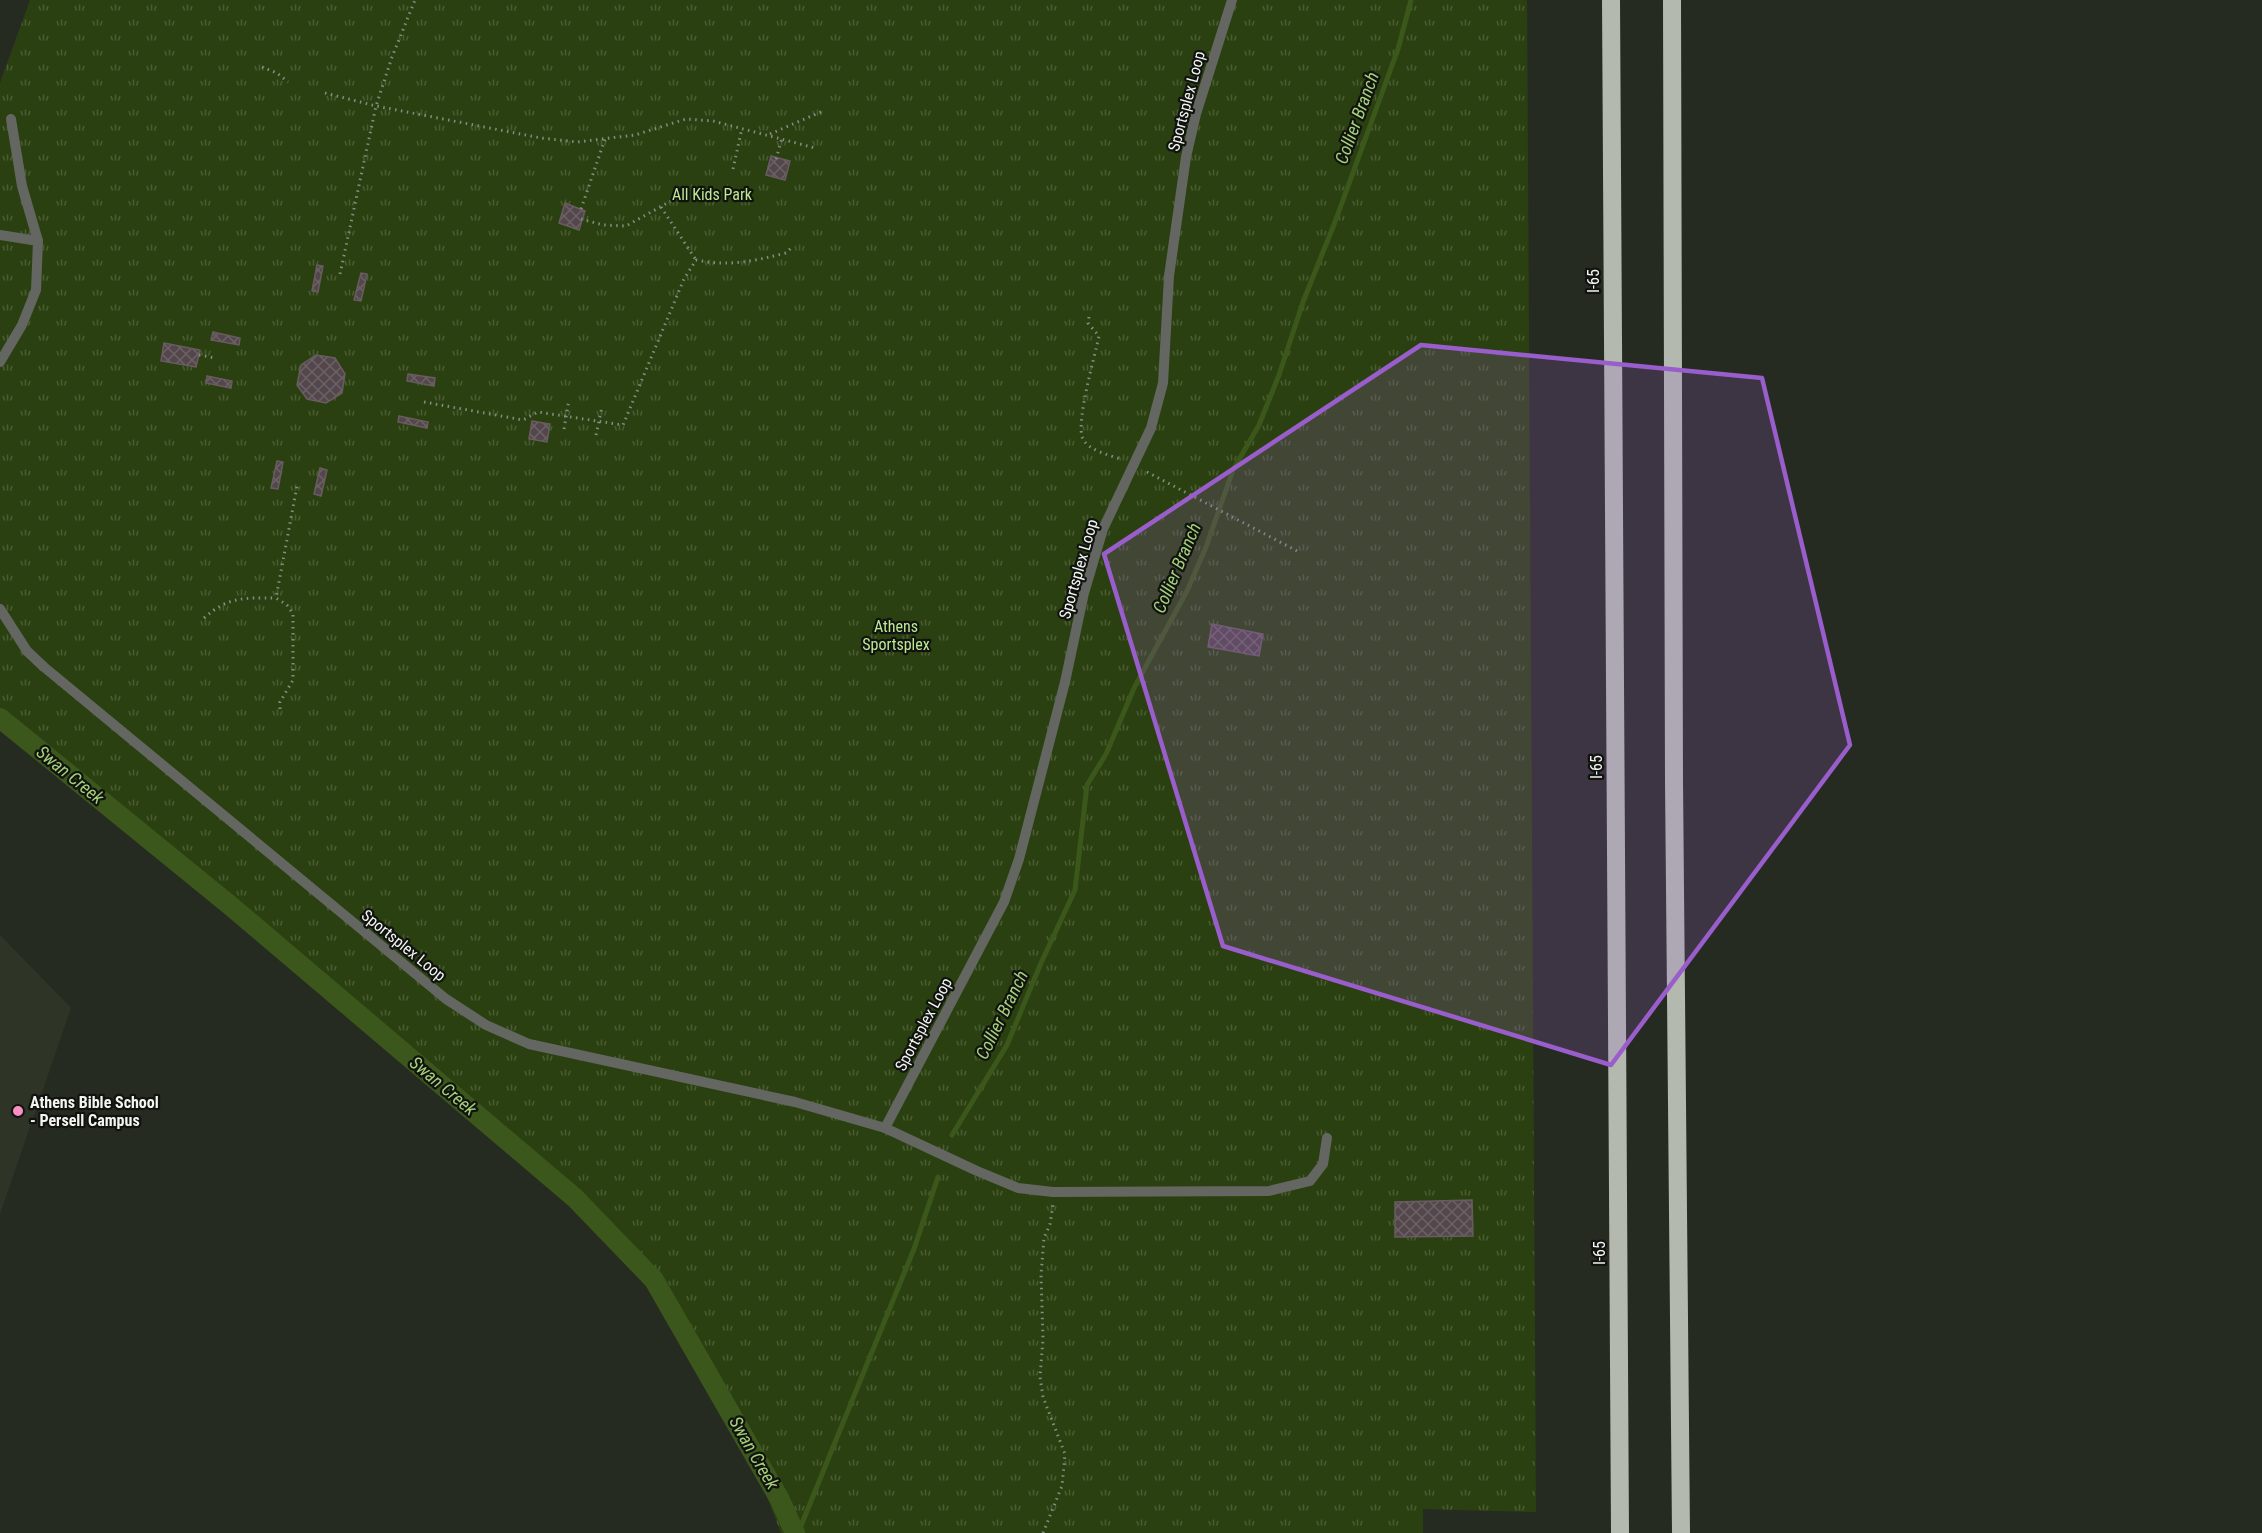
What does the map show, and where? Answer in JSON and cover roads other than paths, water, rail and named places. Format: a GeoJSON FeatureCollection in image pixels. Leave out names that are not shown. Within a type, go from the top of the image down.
{"type":"FeatureCollection","features":[{"type":"Feature","properties":{"kind":"highway","name":"I-65"},"geometry":{"type":"LineString","coordinates":[[1611,0],[1620,1533]]}},
{"type":"Feature","properties":{"kind":"highway"},"geometry":{"type":"LineString","coordinates":[[1672,0],[1674,781],[1681,1533]]}},
{"type":"Feature","properties":{"kind":"lane","name":"Sportsplex Loop"},"geometry":{"type":"LineString","coordinates":[[885,1128],[1004,902],[1020,859],[1065,682],[1083,593],[1103,529],[1151,428],[1163,383],[1170,276],[1186,157],[1196,114],[1232,0]]}},
{"type":"Feature","properties":{"kind":"lane"},"geometry":{"type":"LineString","coordinates":[[0,362],[22,325],[36,290],[38,241],[22,186],[11,119]]}},
{"type":"Feature","properties":{"kind":"lane"},"geometry":{"type":"LineString","coordinates":[[0,235],[38,241]]}},
{"type":"Feature","properties":{"kind":"lane","name":"Sportsplex Loop"},"geometry":{"type":"LineString","coordinates":[[0,609],[27,651],[44,667],[439,994],[486,1025],[529,1044],[795,1102],[885,1128],[1018,1188],[1053,1192],[1269,1191],[1310,1180],[1323,1164],[1327,1138]]}},
{"type":"Feature","properties":{"kind":"waterway","name":"Collier Branch"},"geometry":{"type":"LineString","coordinates":[[952,1135],[1007,1045],[1041,963],[1075,890],[1087,785],[1106,754],[1135,686],[1187,591],[1206,547],[1233,470],[1259,425],[1398,49],[1411,0]]}},
{"type":"Feature","properties":{"kind":"waterway","name":"Swan Creek"},"geometry":{"type":"LineString","coordinates":[[0,718],[232,907],[575,1198],[654,1280],[779,1498],[795,1533]]}},
{"type":"Feature","properties":{"kind":"waterway","name":"Collier Branch"},"geometry":{"type":"LineString","coordinates":[[798,1533],[914,1249],[938,1177]]}},
{"type":"Feature","properties":{"kind":"place","name":"Athens Bible School - Persell Campus"},"geometry":{"type":"Point","coordinates":[18,1111]}},
{"type":"Feature","properties":{"kind":"park label","name":"All Kids Park"},"geometry":{"type":"Point","coordinates":[712,194]}},
{"type":"Feature","properties":{"kind":"park label","name":"Athens Sportsplex"},"geometry":{"type":"Point","coordinates":[896,635]}}]}
